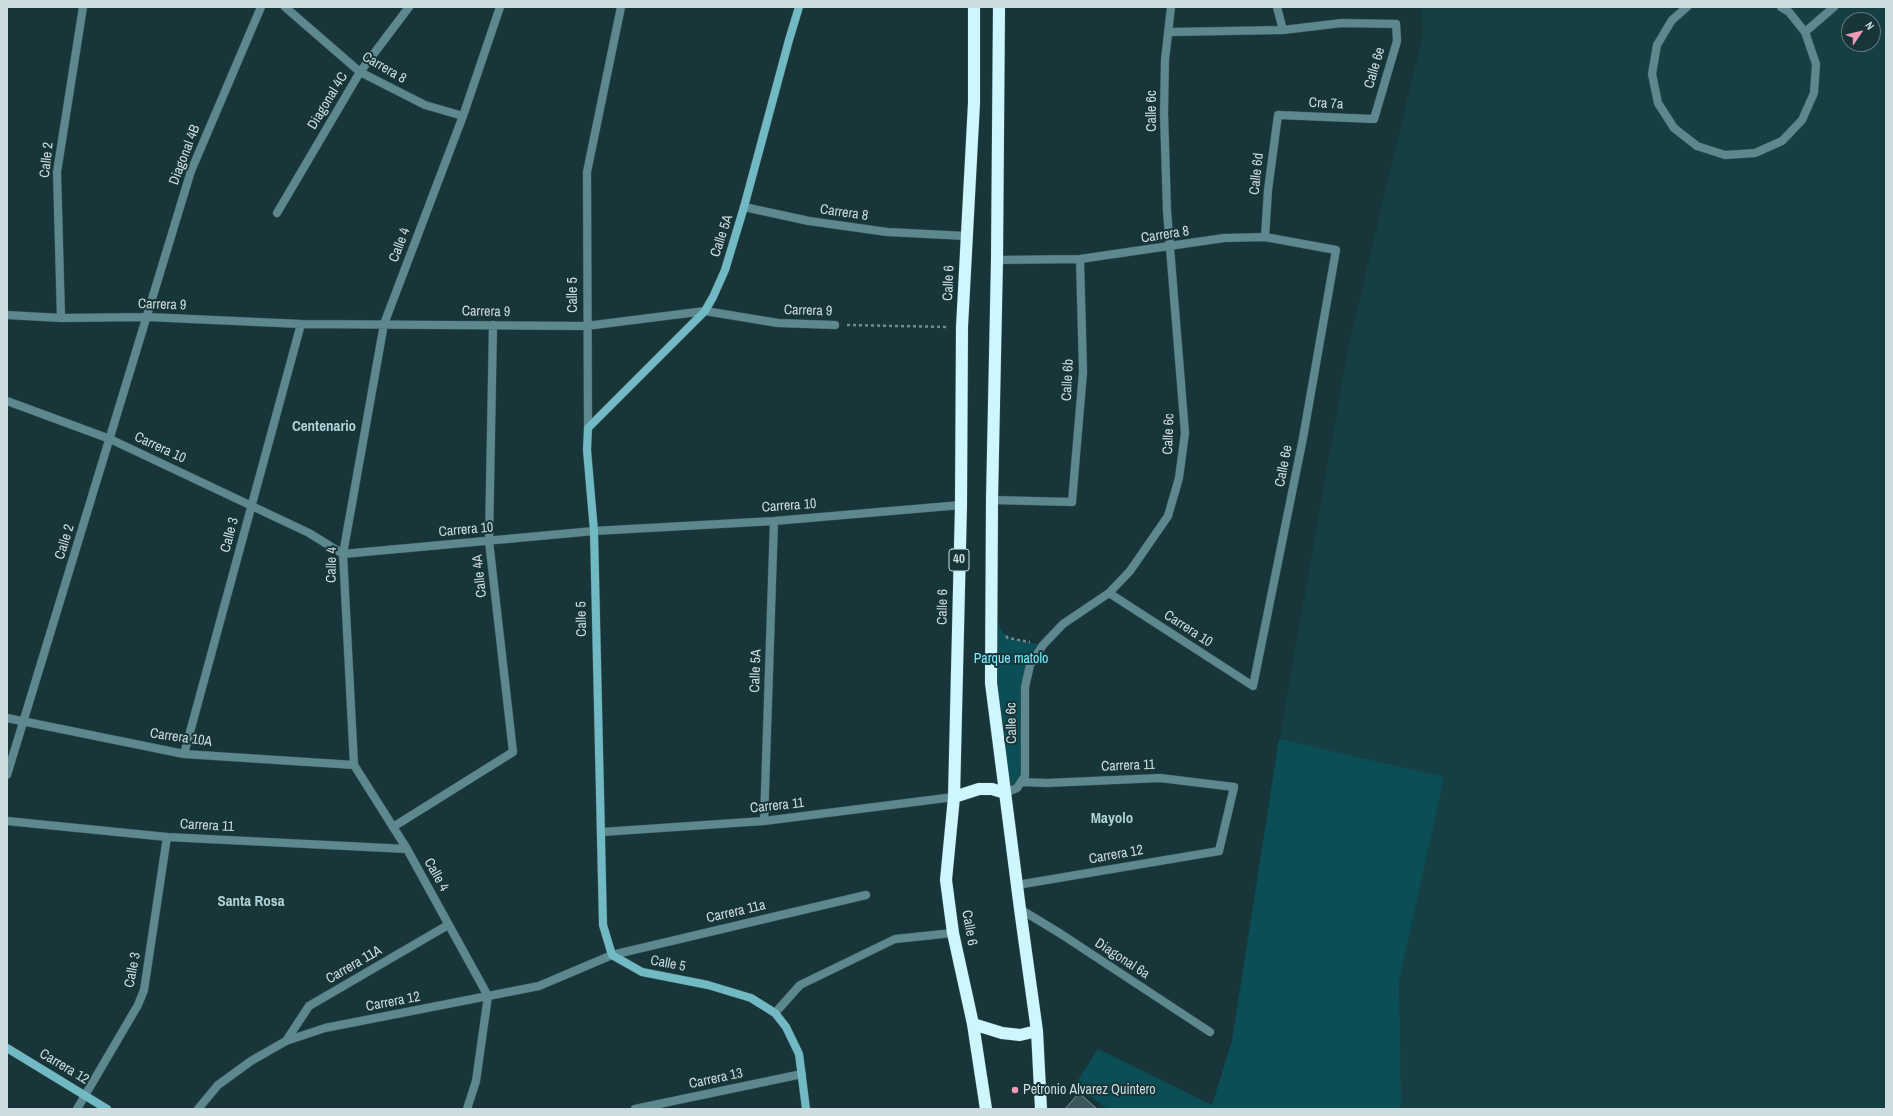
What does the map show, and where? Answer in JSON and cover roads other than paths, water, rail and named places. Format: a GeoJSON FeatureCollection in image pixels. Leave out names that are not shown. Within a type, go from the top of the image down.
{"type":"FeatureCollection","features":[{"type":"Feature","properties":{"kind":"highway","name":"Calle 6"},"geometry":{"type":"LineString","coordinates":[[974,7],[974,103],[962,327],[954,797],[946,880],[953,933],[973,1024],[986,1109]]}},
{"type":"Feature","properties":{"kind":"highway"},"geometry":{"type":"LineString","coordinates":[[999,7],[991,683],[1037,1031],[1040,1109]]}},
{"type":"Feature","properties":{"kind":"highway"},"geometry":{"type":"LineString","coordinates":[[954,797],[979,789],[992,789],[1005,793]]}},
{"type":"Feature","properties":{"kind":"highway"},"geometry":{"type":"LineString","coordinates":[[973,1024],[1002,1033],[1020,1035],[1037,1031]]}},
{"type":"Feature","properties":{"kind":"main road","name":"Calle 5A"},"geometry":{"type":"LineString","coordinates":[[588,428],[705,311],[725,270],[744,207],[799,7]]}},
{"type":"Feature","properties":{"kind":"main road","name":"Calle 5"},"geometry":{"type":"LineString","coordinates":[[588,428],[588,450],[594,531],[603,925],[612,955],[642,972],[708,985],[751,998],[776,1014],[786,1027],[799,1054],[806,1109]]}},
{"type":"Feature","properties":{"kind":"main road","name":"Carrera 12"},"geometry":{"type":"LineString","coordinates":[[7,1048],[107,1109]]}},
{"type":"Feature","properties":{"kind":"street","name":"Calle 2"},"geometry":{"type":"LineString","coordinates":[[61,318],[57,172],[83,7]]}},
{"type":"Feature","properties":{"kind":"street","name":"Diagonal 4B"},"geometry":{"type":"LineString","coordinates":[[147,317],[191,171],[261,7]]}},
{"type":"Feature","properties":{"kind":"street","name":"Carrera 8"},"geometry":{"type":"LineString","coordinates":[[285,7],[360,72],[425,105],[462,116]]}},
{"type":"Feature","properties":{"kind":"street","name":"Diagonal 4C"},"geometry":{"type":"LineString","coordinates":[[277,213],[360,72],[409,7]]}},
{"type":"Feature","properties":{"kind":"street","name":"Calle 4"},"geometry":{"type":"LineString","coordinates":[[488,996],[406,849],[354,765],[343,554],[384,324],[462,116],[500,7]]}},
{"type":"Feature","properties":{"kind":"street","name":"Calle 5"},"geometry":{"type":"LineString","coordinates":[[588,428],[586,326],[587,172],[621,7]]}},
{"type":"Feature","properties":{"kind":"street","name":"Calle 6c"},"geometry":{"type":"LineString","coordinates":[[1022,782],[1025,776],[1025,687],[1030,666],[1043,645],[1063,624],[1108,593],[1130,571],[1168,516],[1179,478],[1185,433],[1170,247],[1164,113],[1165,60],[1170,32],[1171,7]]}},
{"type":"Feature","properties":{"kind":"street"},"geometry":{"type":"LineString","coordinates":[[1170,32],[1283,30],[1277,7]]}},
{"type":"Feature","properties":{"kind":"street"},"geometry":{"type":"LineString","coordinates":[[1686,7],[1672,20],[1657,45],[1652,74],[1658,103],[1674,128],[1691,142],[1697,146],[1725,155],[1755,153],[1782,141],[1802,120],[1814,93],[1816,64],[1805,32],[1789,12],[1781,7]]}},
{"type":"Feature","properties":{"kind":"street"},"geometry":{"type":"LineString","coordinates":[[1805,32],[1834,7]]}},
{"type":"Feature","properties":{"kind":"street","name":"Calle 6e"},"geometry":{"type":"LineString","coordinates":[[1283,30],[1342,23],[1396,24],[1397,41],[1374,119]]}},
{"type":"Feature","properties":{"kind":"street","name":"Cra 7a"},"geometry":{"type":"LineString","coordinates":[[1278,115],[1374,119]]}},
{"type":"Feature","properties":{"kind":"street","name":"Calle 6d"},"geometry":{"type":"LineString","coordinates":[[1265,237],[1268,190],[1278,115]]}},
{"type":"Feature","properties":{"kind":"street","name":"Carrera 8"},"geometry":{"type":"LineString","coordinates":[[744,207],[809,221],[886,232],[966,236]]}},
{"type":"Feature","properties":{"kind":"street","name":"Carrera 8"},"geometry":{"type":"LineString","coordinates":[[997,260],[1080,259],[1224,238],[1265,237],[1336,250]]}},
{"type":"Feature","properties":{"kind":"street","name":"Calle 6e"},"geometry":{"type":"LineString","coordinates":[[1253,686],[1303,438],[1336,250]]}},
{"type":"Feature","properties":{"kind":"street","name":"Calle 6b"},"geometry":{"type":"LineString","coordinates":[[992,500],[1072,502],[1082,372],[1080,259]]}},
{"type":"Feature","properties":{"kind":"street","name":"Carrera 9"},"geometry":{"type":"LineString","coordinates":[[7,315],[61,318],[147,317],[301,324],[586,326],[705,311],[778,323],[835,325]]}},
{"type":"Feature","properties":{"kind":"street","name":"Calle 2"},"geometry":{"type":"LineString","coordinates":[[7,775],[147,317]]}},
{"type":"Feature","properties":{"kind":"street","name":"Calle 3"},"geometry":{"type":"LineString","coordinates":[[184,754],[301,324]]}},
{"type":"Feature","properties":{"kind":"street","name":"Calle 4A"},"geometry":{"type":"LineString","coordinates":[[393,827],[513,752],[489,541],[493,325]]}},
{"type":"Feature","properties":{"kind":"street","name":"Carrera 10"},"geometry":{"type":"LineString","coordinates":[[7,401],[110,439],[309,533],[343,554],[594,531],[774,521],[960,505]]}},
{"type":"Feature","properties":{"kind":"street","name":"Calle 5A"},"geometry":{"type":"LineString","coordinates":[[764,821],[774,521]]}},
{"type":"Feature","properties":{"kind":"street","name":"Carrera 10"},"geometry":{"type":"LineString","coordinates":[[1108,593],[1253,686]]}},
{"type":"Feature","properties":{"kind":"street","name":"Carrera 10A"},"geometry":{"type":"LineString","coordinates":[[7,718],[184,754],[354,765]]}},
{"type":"Feature","properties":{"kind":"street","name":"Carrera 11"},"geometry":{"type":"LineString","coordinates":[[1022,782],[1047,783],[1160,778],[1234,787],[1219,851]]}},
{"type":"Feature","properties":{"kind":"street"},"geometry":{"type":"LineString","coordinates":[[1005,793],[1017,788],[1022,782]]}},
{"type":"Feature","properties":{"kind":"street","name":"Carrera 11"},"geometry":{"type":"LineString","coordinates":[[602,832],[764,821],[954,797]]}},
{"type":"Feature","properties":{"kind":"street","name":"Carrera 11"},"geometry":{"type":"LineString","coordinates":[[7,821],[168,837],[406,849]]}},
{"type":"Feature","properties":{"kind":"street","name":"Calle 3"},"geometry":{"type":"LineString","coordinates":[[77,1109],[138,1005],[144,990],[168,837]]}},
{"type":"Feature","properties":{"kind":"street","name":"Carrera 12"},"geometry":{"type":"LineString","coordinates":[[1017,885],[1219,851]]}},
{"type":"Feature","properties":{"kind":"street","name":"Carrera 11a"},"geometry":{"type":"LineString","coordinates":[[612,955],[866,895]]}},
{"type":"Feature","properties":{"kind":"street","name":"Diagonal 6a"},"geometry":{"type":"LineString","coordinates":[[1020,909],[1061,934],[1210,1032]]}},
{"type":"Feature","properties":{"kind":"street","name":"Carrera 11A"},"geometry":{"type":"LineString","coordinates":[[286,1041],[310,1006],[448,925]]}},
{"type":"Feature","properties":{"kind":"street"},"geometry":{"type":"LineString","coordinates":[[776,1014],[800,985],[895,939],[953,933]]}},
{"type":"Feature","properties":{"kind":"street","name":"Carrera 12"},"geometry":{"type":"LineString","coordinates":[[198,1109],[218,1085],[251,1061],[286,1041],[325,1028],[539,986],[612,955]]}},
{"type":"Feature","properties":{"kind":"street"},"geometry":{"type":"LineString","coordinates":[[466,1109],[476,1081],[488,996]]}},
{"type":"Feature","properties":{"kind":"street","name":"Carrera 13"},"geometry":{"type":"LineString","coordinates":[[635,1109],[802,1074]]}},
{"type":"Feature","properties":{"kind":"place","name":"Petronio Alvarez Quintero"},"geometry":{"type":"Point","coordinates":[1015,1090]}},
{"type":"Feature","properties":{"kind":"district","name":"Centenario"},"geometry":{"type":"Point","coordinates":[324,427]}},
{"type":"Feature","properties":{"kind":"district","name":"Mayolo"},"geometry":{"type":"Point","coordinates":[1112,819]}},
{"type":"Feature","properties":{"kind":"district","name":"Santa Rosa"},"geometry":{"type":"Point","coordinates":[251,902]}},
{"type":"Feature","properties":{"kind":"park label","name":"Parque matolo"},"geometry":{"type":"Point","coordinates":[1011,659]}}]}
